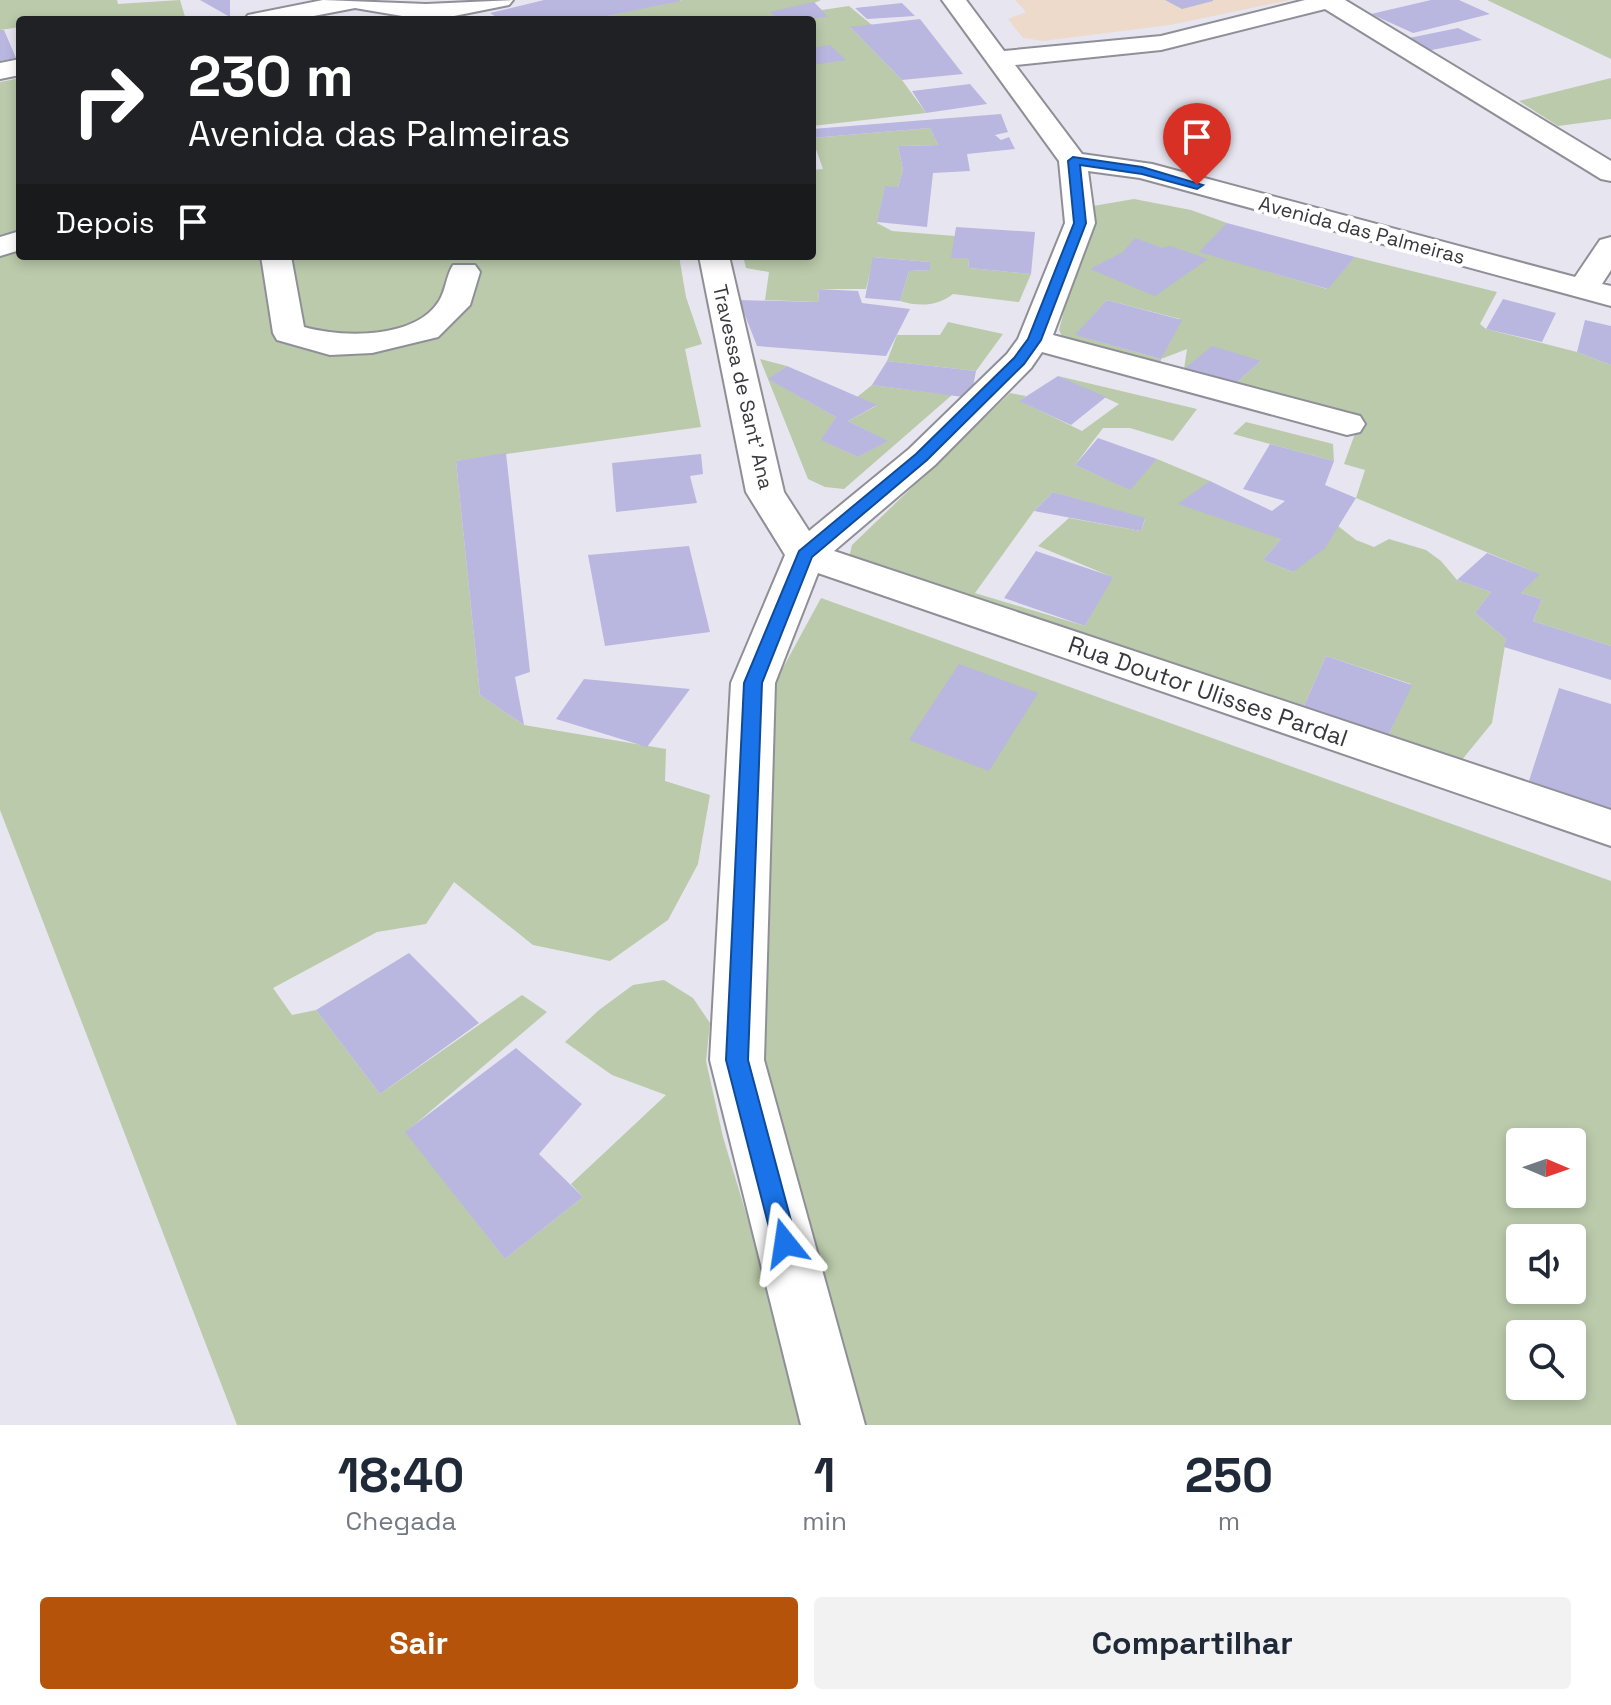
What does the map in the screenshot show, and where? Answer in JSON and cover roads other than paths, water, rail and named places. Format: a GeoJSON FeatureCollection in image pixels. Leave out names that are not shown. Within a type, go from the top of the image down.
{"type":"FeatureCollection","features":[{"type":"Feature","properties":{"kind":"street"},"geometry":{"type":"LineString","coordinates":[[275,16],[353,0],[399,16]]}},
{"type":"Feature","properties":{"kind":"street"},"geometry":{"type":"LineString","coordinates":[[468,16],[501,0]]}},
{"type":"Feature","properties":{"kind":"street"},"geometry":{"type":"LineString","coordinates":[[833,1425],[737,1060],[753,683],[805,555],[922,457],[1019,361],[1034,340],[1080,223],[1073,161],[954,0]]}},
{"type":"Feature","properties":{"kind":"street"},"geometry":{"type":"LineString","coordinates":[[1000,59],[1161,43],[1330,1],[1611,173]]}},
{"type":"Feature","properties":{"kind":"street","name":"Avenida das Palmeiras"},"geometry":{"type":"LineString","coordinates":[[1073,161],[1142,170],[1597,292]]}},
{"type":"Feature","properties":{"kind":"street"},"geometry":{"type":"LineString","coordinates":[[1597,292],[1611,246]]}},
{"type":"Feature","properties":{"kind":"street"},"geometry":{"type":"LineString","coordinates":[[277,260],[289,333],[330,345],[372,343],[426,330],[454,305],[464,272]]}},
{"type":"Feature","properties":{"kind":"street","name":"Travessa de Sant' Ana"},"geometry":{"type":"LineString","coordinates":[[715,260],[765,492],[805,555]]}},
{"type":"Feature","properties":{"kind":"street"},"geometry":{"type":"LineString","coordinates":[[1034,340],[1347,424]]}},
{"type":"Feature","properties":{"kind":"street","name":"Rua Doutor Ulisses Pardal"},"geometry":{"type":"LineString","coordinates":[[805,555],[1611,828]]}}]}
